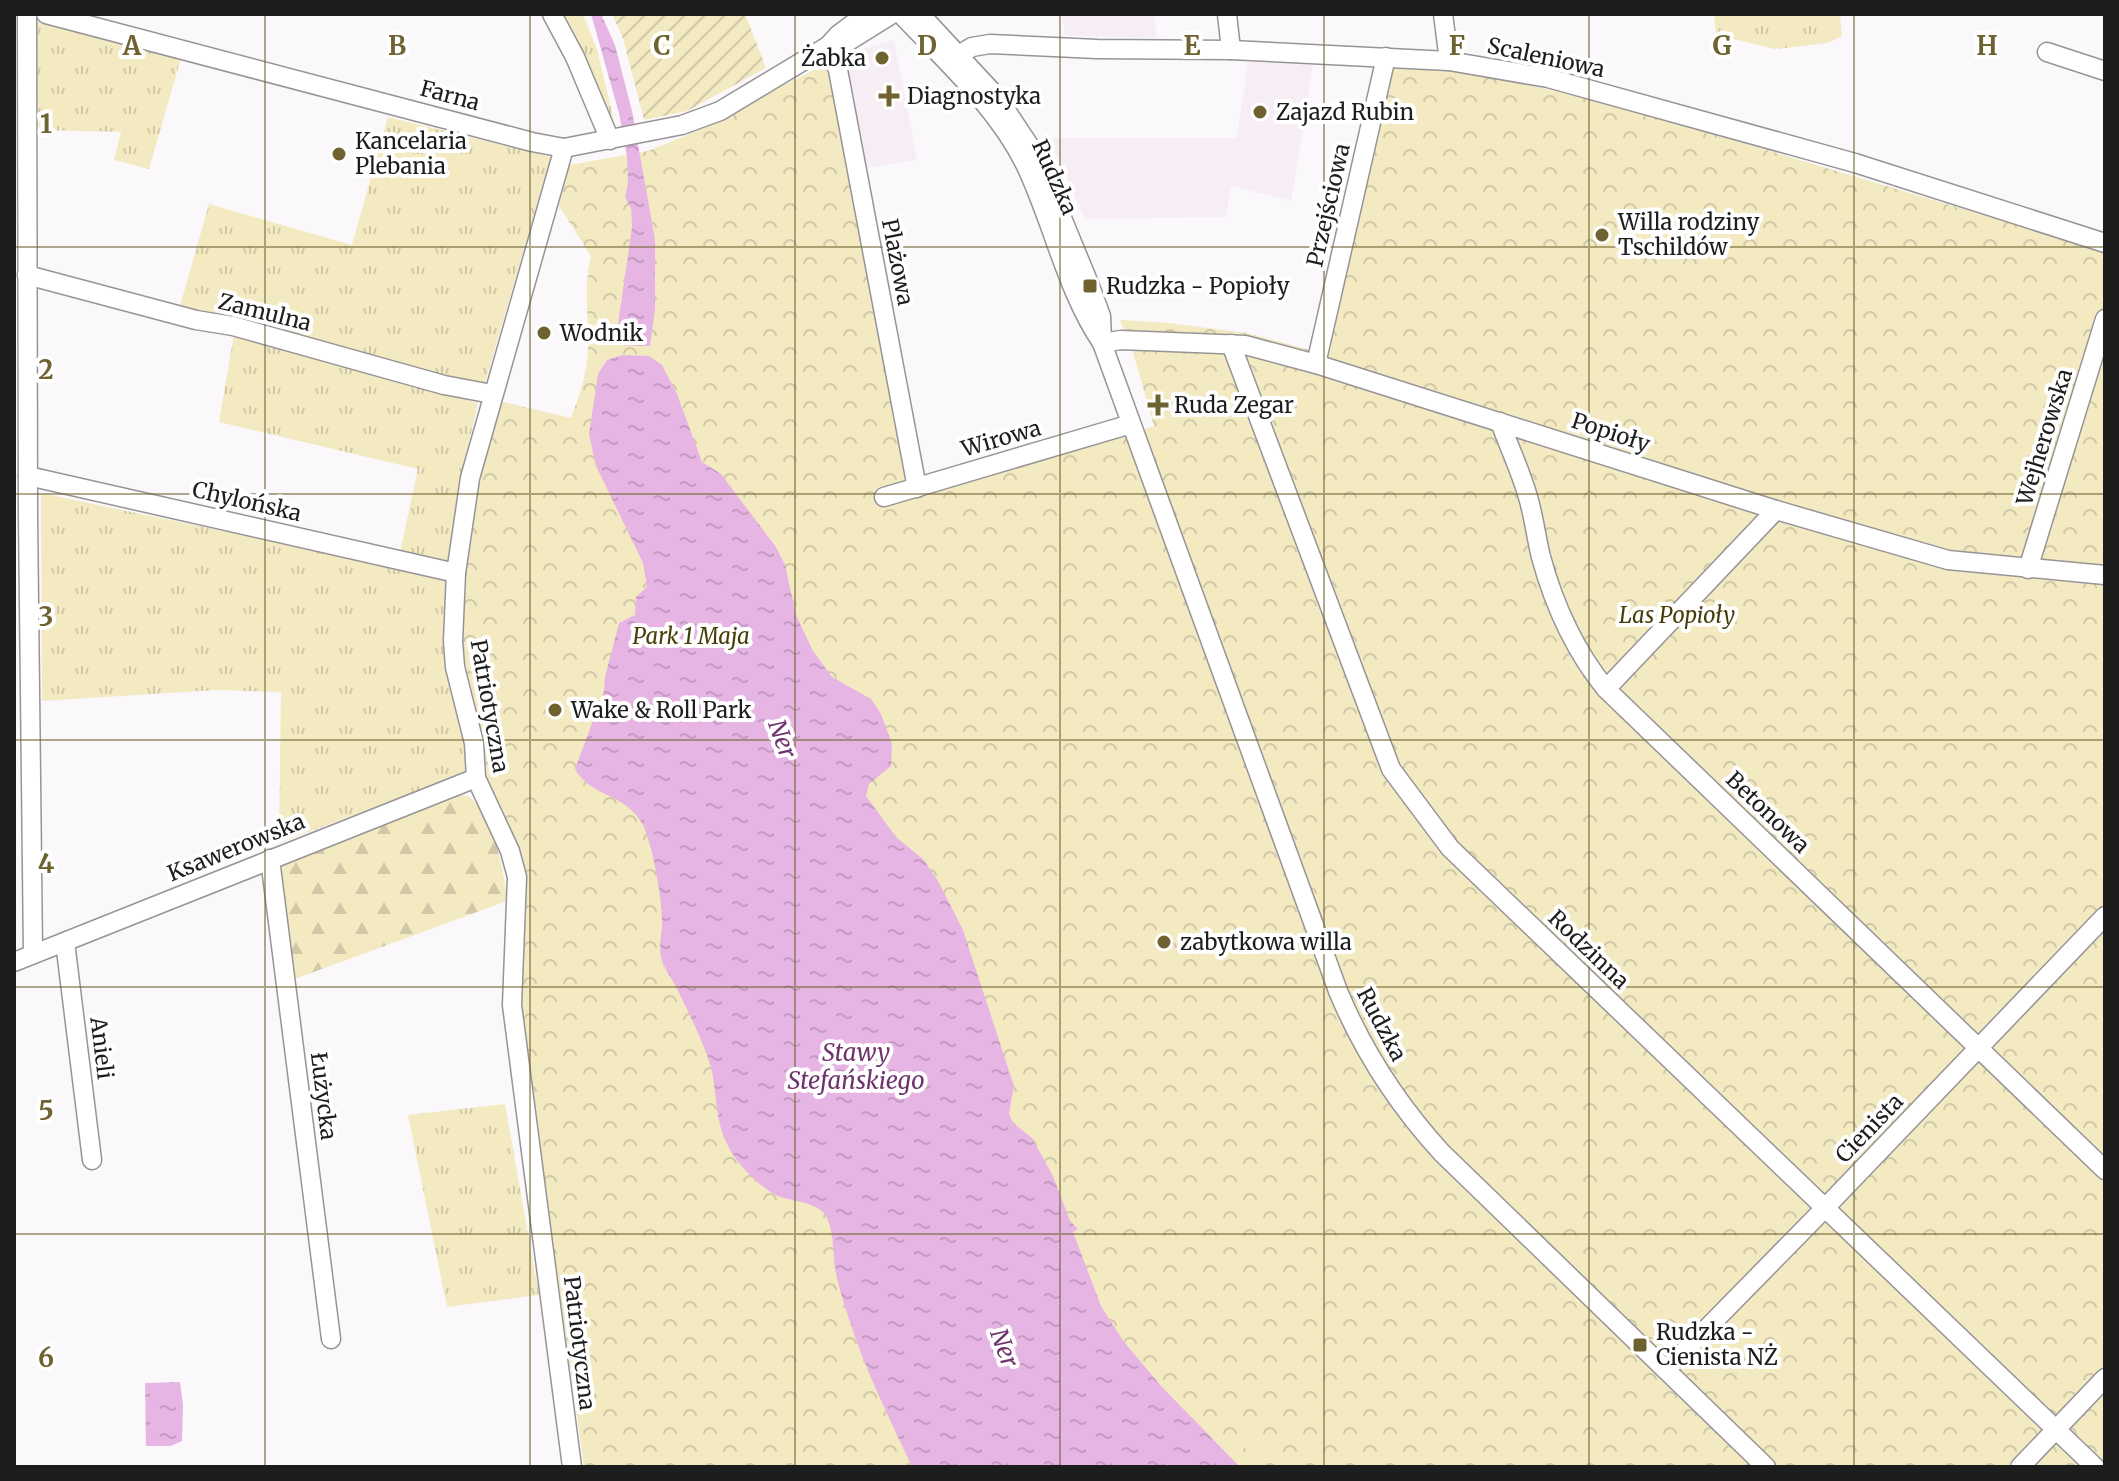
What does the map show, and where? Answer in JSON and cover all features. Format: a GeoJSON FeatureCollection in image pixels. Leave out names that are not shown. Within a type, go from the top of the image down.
{"type":"FeatureCollection","features":[{"type":"Feature","properties":{"kind":"street"},"geometry":{"type":"LineString","coordinates":[[27,14],[20,247],[27,275],[28,476],[21,512],[22,776],[33,954]]}},
{"type":"Feature","properties":{"kind":"street","name":"Farna"},"geometry":{"type":"LineString","coordinates":[[46,14],[564,148],[648,134],[720,111],[828,46],[866,14]]}},
{"type":"Feature","properties":{"kind":"street"},"geometry":{"type":"LineString","coordinates":[[552,14],[614,140]]}},
{"type":"Feature","properties":{"kind":"street","name":"Farna"},"geometry":{"type":"LineString","coordinates":[[828,46],[847,42],[892,14]]}},
{"type":"Feature","properties":{"kind":"street","name":"Rudzka"},"geometry":{"type":"LineString","coordinates":[[901,14],[972,88],[1013,142],[1045,209],[1086,320],[1102,343],[1328,964],[1363,1045],[1401,1105],[1442,1153],[1766,1467]]}},
{"type":"Feature","properties":{"kind":"street","name":"Rudzka"},"geometry":{"type":"LineString","coordinates":[[920,14],[1011,115],[1037,157],[1101,316],[1102,343]]}},
{"type":"Feature","properties":{"kind":"street"},"geometry":{"type":"LineString","coordinates":[[1227,14],[1231,50]]}},
{"type":"Feature","properties":{"kind":"street"},"geometry":{"type":"LineString","coordinates":[[1443,14],[1449,61]]}},
{"type":"Feature","properties":{"kind":"street","name":"Scaleniowa"},"geometry":{"type":"LineString","coordinates":[[959,55],[972,47],[986,44],[1231,50],[1449,61],[1548,78],[1855,163],[2105,243]]}},
{"type":"Feature","properties":{"kind":"street","name":"Plażowa"},"geometry":{"type":"LineString","coordinates":[[828,46],[838,70],[917,488]]}},
{"type":"Feature","properties":{"kind":"street"},"geometry":{"type":"LineString","coordinates":[[2047,52],[2105,71]]}},
{"type":"Feature","properties":{"kind":"street","name":"Przejściowa"},"geometry":{"type":"LineString","coordinates":[[1316,364],[1386,57]]}},
{"type":"Feature","properties":{"kind":"street","name":"Patriotyczna"},"geometry":{"type":"LineString","coordinates":[[564,148],[470,478],[456,573],[453,654],[474,743],[476,778],[510,851],[517,877],[512,1005],[572,1467]]}},
{"type":"Feature","properties":{"kind":"street","name":"Zamulna"},"geometry":{"type":"LineString","coordinates":[[27,275],[196,320],[233,326],[444,385],[492,394]]}},
{"type":"Feature","properties":{"kind":"street","name":"Wejherowska"},"geometry":{"type":"LineString","coordinates":[[2028,569],[2105,319]]}},
{"type":"Feature","properties":{"kind":"street","name":"Popioły"},"geometry":{"type":"LineString","coordinates":[[1102,343],[1121,340],[1231,344],[1316,364],[1776,510],[1948,560],[2105,575]]}},
{"type":"Feature","properties":{"kind":"street","name":"Rodzinna"},"geometry":{"type":"LineString","coordinates":[[1231,344],[1391,769],[1450,848],[2095,1467]]}},
{"type":"Feature","properties":{"kind":"street","name":"Betonowa"},"geometry":{"type":"LineString","coordinates":[[1500,422],[1527,494],[1552,591],[1568,630],[1590,669],[1606,689],[2105,1170]]}},
{"type":"Feature","properties":{"kind":"street","name":"Wirowa"},"geometry":{"type":"LineString","coordinates":[[884,497],[1131,424]]}},
{"type":"Feature","properties":{"kind":"street","name":"Chylońska"},"geometry":{"type":"LineString","coordinates":[[28,476],[456,573]]}},
{"type":"Feature","properties":{"kind":"street"},"geometry":{"type":"LineString","coordinates":[[1606,689],[1776,510]]}},
{"type":"Feature","properties":{"kind":"street","name":"Ksawerowska"},"geometry":{"type":"LineString","coordinates":[[14,962],[476,778]]}},
{"type":"Feature","properties":{"kind":"street","name":"Łużycka"},"geometry":{"type":"LineString","coordinates":[[270,859],[331,1339]]}},
{"type":"Feature","properties":{"kind":"street","name":"Cienista"},"geometry":{"type":"LineString","coordinates":[[1666,1370],[2105,916]]}},
{"type":"Feature","properties":{"kind":"street","name":"Anieli"},"geometry":{"type":"LineString","coordinates":[[65,942],[92,1160]]}},
{"type":"Feature","properties":{"kind":"street"},"geometry":{"type":"LineString","coordinates":[[2020,1467],[2105,1378]]}},
{"type":"Feature","properties":{"kind":"shaded area"},"geometry":{"type":"Polygon","coordinates":[[[1062,14],[1155,14],[1156,38],[1065,35],[1062,14]]]}},
{"type":"Feature","properties":{"kind":"shaded area"},"geometry":{"type":"Polygon","coordinates":[[[894,40],[917,160],[865,168],[846,60],[849,53],[894,40]]]}},
{"type":"Feature","properties":{"kind":"shaded area"},"geometry":{"type":"Polygon","coordinates":[[[1248,62],[1313,65],[1291,201],[1231,186],[1226,217],[1085,219],[1049,138],[1237,138],[1248,62]]]}},
{"type":"Feature","properties":{"kind":"green space"},"geometry":{"type":"Polygon","coordinates":[[[563,14],[583,14],[597,49],[614,121],[563,14]]]}},
{"type":"Feature","properties":{"kind":"green space"},"geometry":{"type":"Polygon","coordinates":[[[612,14],[745,14],[766,68],[687,111],[644,120],[623,38],[612,14]]]}},
{"type":"Feature","properties":{"kind":"green space"},"geometry":{"type":"Polygon","coordinates":[[[1714,14],[1840,14],[1842,36],[1827,43],[1775,49],[1716,35],[1714,14]]]}},
{"type":"Feature","properties":{"kind":"green space"},"geometry":{"type":"Polygon","coordinates":[[[38,22],[181,58],[149,169],[114,160],[121,132],[39,130],[33,24],[38,22]]]}},
{"type":"Feature","properties":{"kind":"green space"},"geometry":{"type":"Polygon","coordinates":[[[1390,64],[1461,68],[1636,111],[2000,220],[2105,245],[2105,1467],[584,1467],[517,986],[524,891],[480,770],[457,661],[460,562],[495,400],[571,418],[585,373],[588,355],[587,280],[591,256],[559,206],[569,165],[648,151],[714,124],[822,66],[828,68],[910,483],[894,503],[1154,426],[1132,349],[1120,320],[1247,333],[1329,355],[1390,64]]]}},
{"type":"Feature","properties":{"kind":"green space"},"geometry":{"type":"Polygon","coordinates":[[[388,117],[551,157],[484,386],[233,317],[180,306],[209,204],[352,245],[388,117]]]}},
{"type":"Feature","properties":{"kind":"green space"},"geometry":{"type":"Polygon","coordinates":[[[234,334],[478,403],[457,493],[449,563],[400,552],[418,469],[219,422],[234,334]]]}},
{"type":"Feature","properties":{"kind":"green space"},"geometry":{"type":"Polygon","coordinates":[[[41,493],[446,578],[448,672],[470,744],[467,773],[279,843],[281,692],[217,690],[42,701],[41,493]]]}},
{"type":"Feature","properties":{"kind":"green space"},"geometry":{"type":"Polygon","coordinates":[[[451,793],[473,800],[488,822],[501,863],[507,901],[292,980],[280,867],[451,793]]]}},
{"type":"Feature","properties":{"kind":"green space"},"geometry":{"type":"Polygon","coordinates":[[[505,1104],[539,1295],[447,1307],[408,1115],[505,1104]]]}},
{"type":"Feature","properties":{"kind":"green space"},"geometry":{"type":"Polygon","coordinates":[[[1252,1427],[1276,1452],[1262,1466],[1238,1441],[1252,1427]]]}},
{"type":"Feature","properties":{"kind":"water"},"geometry":{"type":"Polygon","coordinates":[[[591,14],[601,14],[615,45],[632,111],[655,239],[655,310],[650,346],[615,345],[632,227],[631,208],[625,197],[627,157],[619,113],[591,14]]]}},
{"type":"Feature","properties":{"kind":"water","name":"Stawy Stefańskiego"},"geometry":{"type":"Polygon","coordinates":[[[622,355],[649,356],[662,365],[677,394],[702,462],[721,474],[776,547],[785,565],[796,615],[813,651],[832,677],[871,699],[881,714],[892,744],[891,766],[869,784],[866,796],[896,837],[924,860],[963,930],[1014,1086],[1009,1113],[1013,1123],[1032,1138],[1053,1176],[1070,1221],[1078,1229],[1073,1232],[1101,1306],[1124,1342],[1162,1387],[1240,1467],[912,1467],[854,1335],[835,1269],[832,1235],[826,1216],[808,1204],[772,1193],[746,1171],[731,1151],[720,1126],[708,1057],[662,961],[659,890],[643,825],[627,807],[589,785],[575,769],[604,691],[619,623],[635,615],[636,597],[647,587],[643,563],[596,466],[589,434],[598,374],[607,360],[622,355]]]}},
{"type":"Feature","properties":{"kind":"water"},"geometry":{"type":"Polygon","coordinates":[[[180,1382],[182,1441],[171,1446],[146,1446],[145,1383],[180,1382]]]}},
{"type":"Feature","properties":{"kind":"place","name":"Żabka"},"geometry":{"type":"Point","coordinates":[882,58]}},
{"type":"Feature","properties":{"kind":"place","name":"Diagnostyka"},"geometry":{"type":"Point","coordinates":[889,96]}},
{"type":"Feature","properties":{"kind":"place","name":"Zajazd Rubin"},"geometry":{"type":"Point","coordinates":[1260,112]}},
{"type":"Feature","properties":{"kind":"place","name":"Kancelaria Plebania"},"geometry":{"type":"Point","coordinates":[339,154]}},
{"type":"Feature","properties":{"kind":"place","name":"Willa rodziny Tschildów"},"geometry":{"type":"Point","coordinates":[1602,235]}},
{"type":"Feature","properties":{"kind":"place","name":"Rudzka - Popioły"},"geometry":{"type":"Point","coordinates":[1090,286]}},
{"type":"Feature","properties":{"kind":"place","name":"Wodnik"},"geometry":{"type":"Point","coordinates":[544,333]}},
{"type":"Feature","properties":{"kind":"place","name":"Ruda Zegar"},"geometry":{"type":"Point","coordinates":[1158,405]}},
{"type":"Feature","properties":{"kind":"place","name":"Wake & Roll Park"},"geometry":{"type":"Point","coordinates":[555,710]}},
{"type":"Feature","properties":{"kind":"place","name":"zabytkowa willa"},"geometry":{"type":"Point","coordinates":[1164,942]}},
{"type":"Feature","properties":{"kind":"place","name":"Rudzka - Cienista NŻ"},"geometry":{"type":"Point","coordinates":[1640,1345]}},
{"type":"Feature","properties":{"kind":"park label","name":"Las Popioły"},"geometry":{"type":"Point","coordinates":[1677,615]}},
{"type":"Feature","properties":{"kind":"park label","name":"Park 1 Maja"},"geometry":{"type":"Point","coordinates":[691,636]}},
{"type":"Feature","properties":{"kind":"water label","name":"Ner"},"geometry":{"type":"Point","coordinates":[782,739]}},
{"type":"Feature","properties":{"kind":"water label","name":"Ner"},"geometry":{"type":"Point","coordinates":[1004,1348]}}]}
